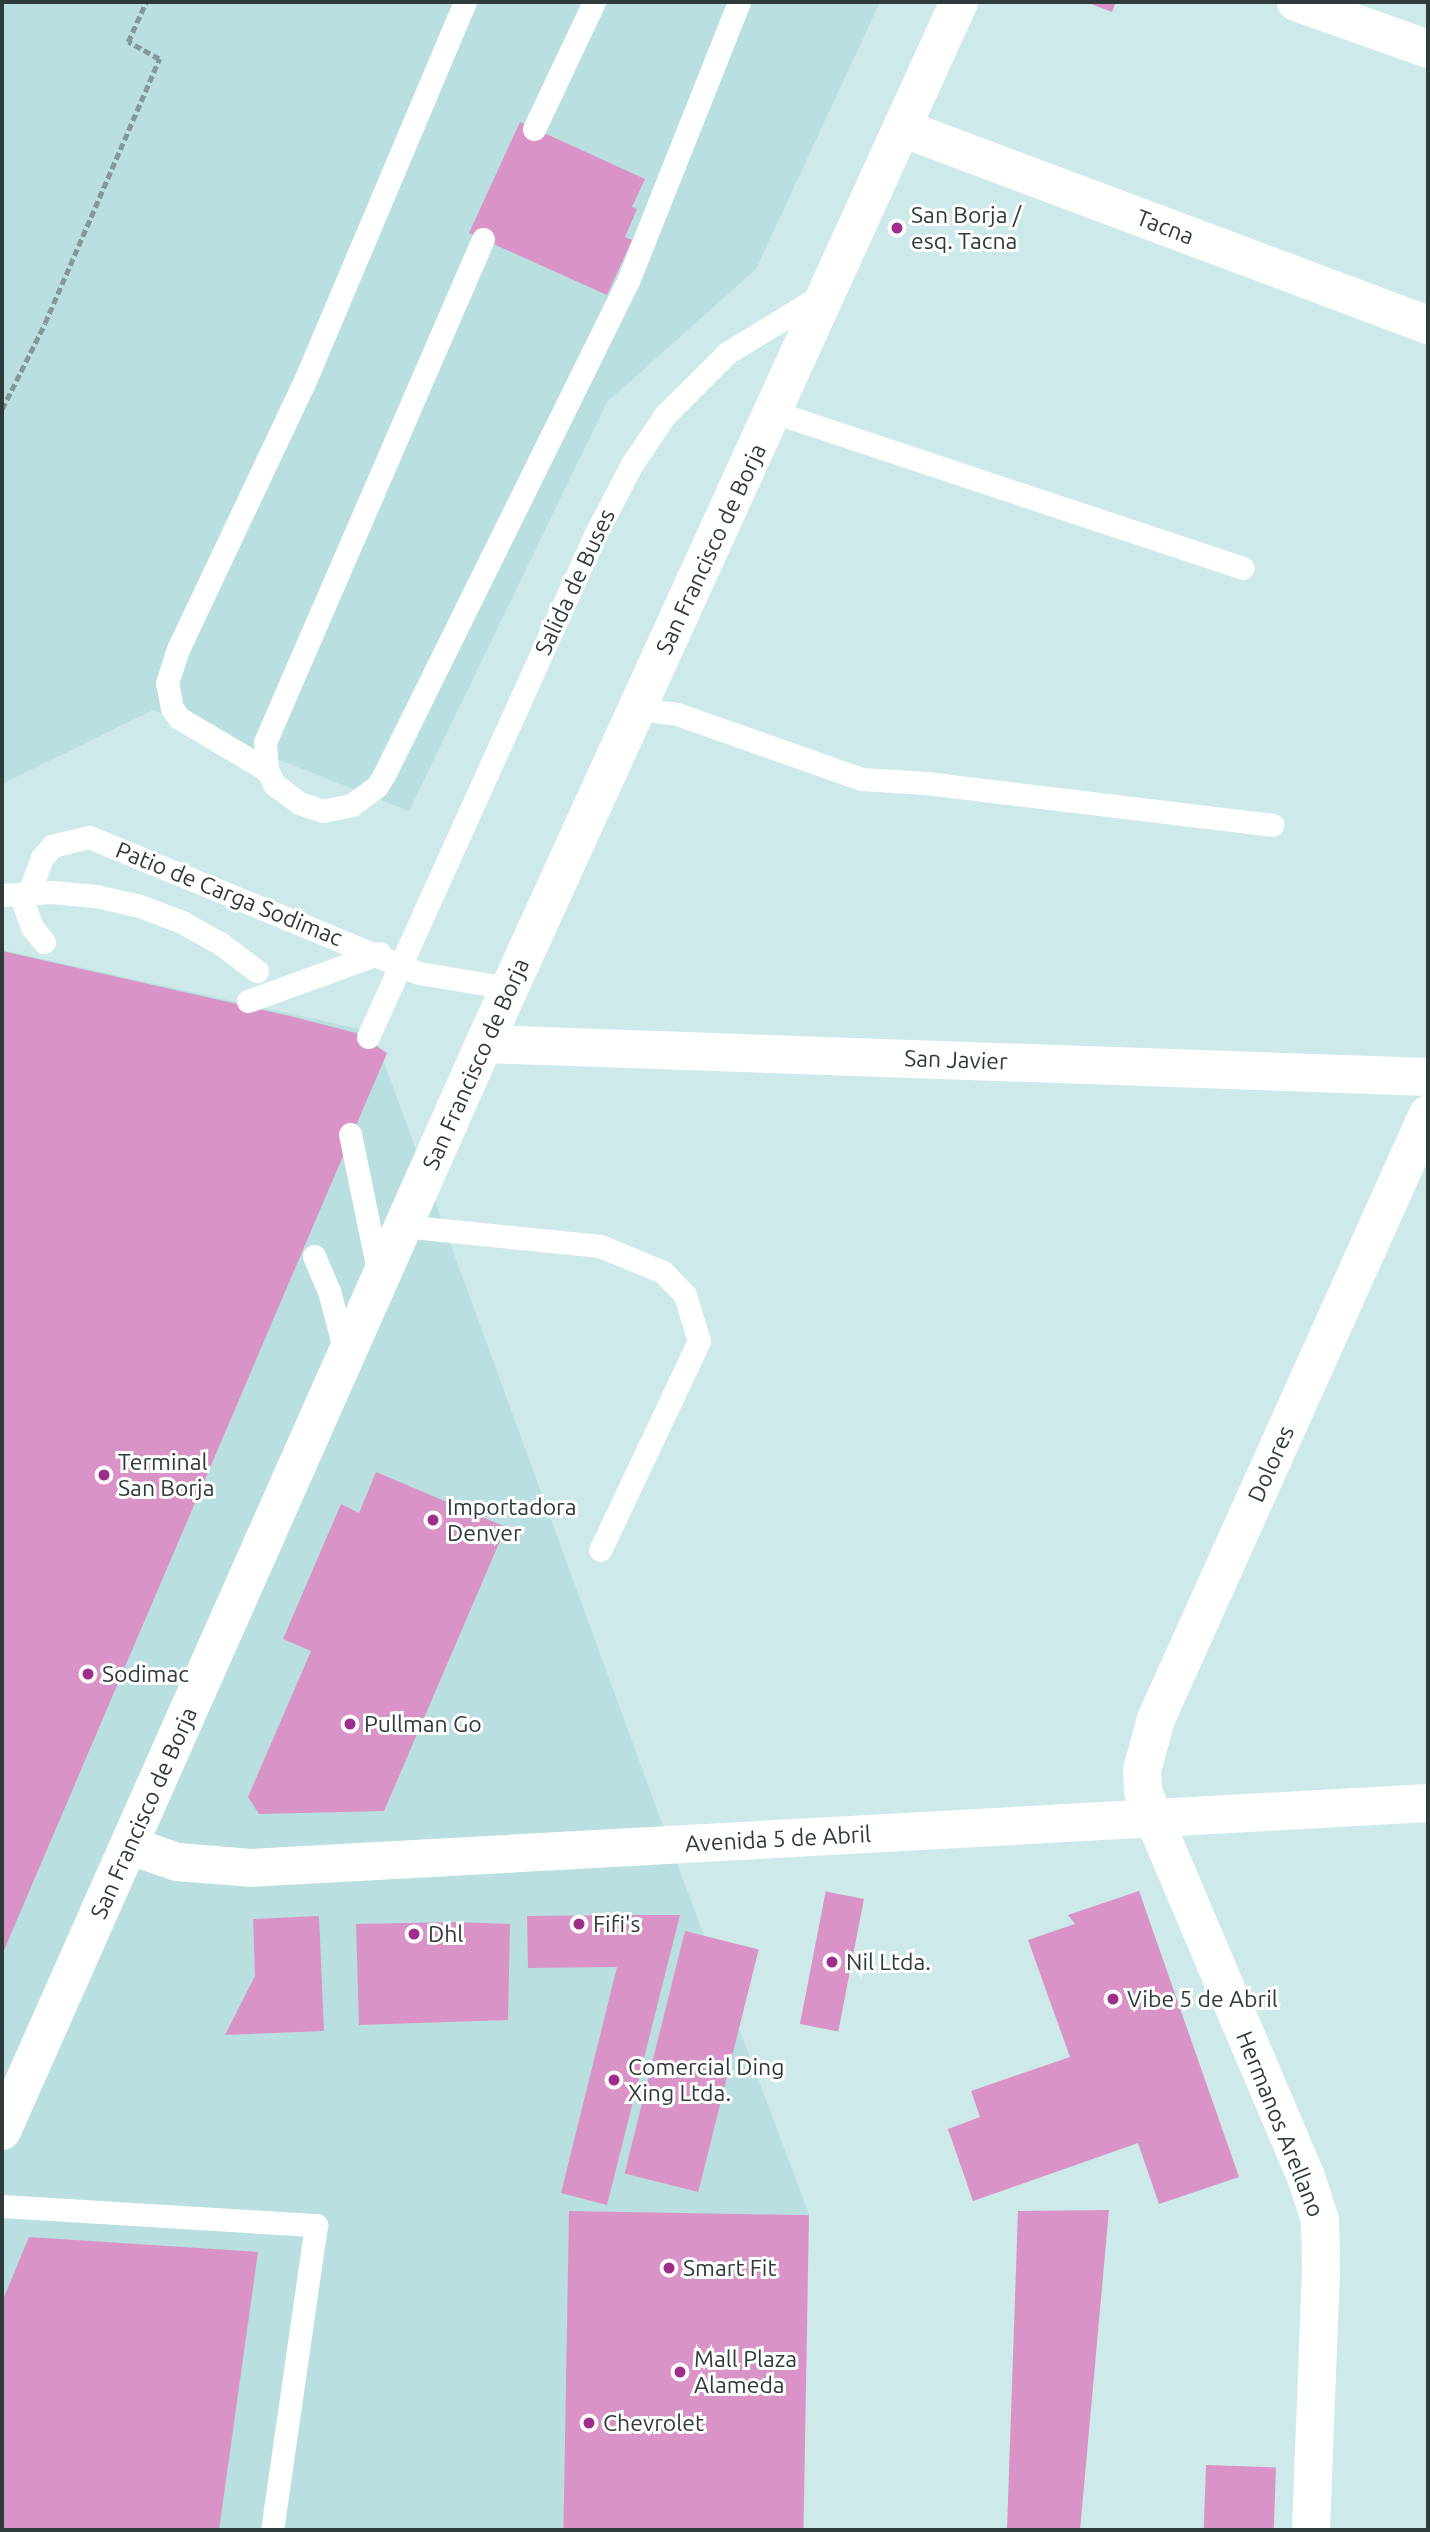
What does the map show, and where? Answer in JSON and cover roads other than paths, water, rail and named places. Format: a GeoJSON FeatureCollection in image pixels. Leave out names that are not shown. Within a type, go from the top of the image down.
{"type":"FeatureCollection","features":[{"type":"Feature","properties":{"kind":"street","name":"San Francisco de Borja"},"geometry":{"type":"LineString","coordinates":[[2,2131],[131,1846],[509,988],[958,2]]}},
{"type":"Feature","properties":{"kind":"street"},"geometry":{"type":"LineString","coordinates":[[1296,2],[1428,49]]}},
{"type":"Feature","properties":{"kind":"street","name":"Tacna"},"geometry":{"type":"LineString","coordinates":[[902,128],[1428,326]]}},
{"type":"Feature","properties":{"kind":"street","name":"San Javier"},"geometry":{"type":"LineString","coordinates":[[484,1044],[1428,1077]]}},
{"type":"Feature","properties":{"kind":"street","name":"Dolores"},"geometry":{"type":"LineString","coordinates":[[1154,1819],[1143,1791],[1142,1769],[1156,1719],[1428,1114]]}},
{"type":"Feature","properties":{"kind":"street","name":"Avenida 5 de Abril"},"geometry":{"type":"LineString","coordinates":[[131,1846],[177,1862],[251,1868],[1428,1803]]}},
{"type":"Feature","properties":{"kind":"street","name":"Hermanos Arellano"},"geometry":{"type":"LineString","coordinates":[[1154,1819],[1306,2177],[1320,2220],[1321,2271],[1311,2530]]}},
{"type":"Feature","properties":{"kind":"lane"},"geometry":{"type":"LineString","coordinates":[[465,2],[304,383],[179,647],[167,683],[172,708],[180,718],[267,769],[285,795],[323,811],[338,810],[359,800],[377,786],[385,773],[628,281],[739,2]]}},
{"type":"Feature","properties":{"kind":"lane"},"geometry":{"type":"LineString","coordinates":[[534,129],[594,2]]}},
{"type":"Feature","properties":{"kind":"lane"},"geometry":{"type":"LineString","coordinates":[[267,769],[265,742],[269,728],[483,239]]}},
{"type":"Feature","properties":{"kind":"lane","name":"Salida de Buses"},"geometry":{"type":"LineString","coordinates":[[368,1037],[596,535],[632,464],[665,415],[727,353],[828,291]]}},
{"type":"Feature","properties":{"kind":"lane"},"geometry":{"type":"LineString","coordinates":[[774,411],[1243,568]]}},
{"type":"Feature","properties":{"kind":"lane"},"geometry":{"type":"LineString","coordinates":[[637,709],[677,714],[862,779],[926,783],[1272,825]]}},
{"type":"Feature","properties":{"kind":"lane","name":"Patio de Carga Sodimac"},"geometry":{"type":"LineString","coordinates":[[44,942],[32,927],[24,905],[42,858],[52,846],[89,837],[419,973],[509,988]]}},
{"type":"Feature","properties":{"kind":"lane"},"geometry":{"type":"LineString","coordinates":[[2,895],[52,892],[96,896],[140,906],[182,922],[221,944],[257,971]]}},
{"type":"Feature","properties":{"kind":"lane"},"geometry":{"type":"LineString","coordinates":[[248,1001],[410,942]]}},
{"type":"Feature","properties":{"kind":"lane"},"geometry":{"type":"LineString","coordinates":[[351,1135],[379,1278]]}},
{"type":"Feature","properties":{"kind":"lane"},"geometry":{"type":"LineString","coordinates":[[403,1226],[600,1246],[663,1272],[685,1295],[699,1341],[600,1550]]}},
{"type":"Feature","properties":{"kind":"lane"},"geometry":{"type":"LineString","coordinates":[[314,1256],[329,1291],[346,1355]]}},
{"type":"Feature","properties":{"kind":"lane"},"geometry":{"type":"LineString","coordinates":[[2,2206],[316,2225],[272,2530]]}},
{"type":"Feature","properties":{"kind":"place","name":"San Borja / esq. Tacna"},"geometry":{"type":"Point","coordinates":[897,228]}},
{"type":"Feature","properties":{"kind":"place","name":"Terminal San Borja"},"geometry":{"type":"Point","coordinates":[104,1475]}},
{"type":"Feature","properties":{"kind":"place","name":"Importadora Denver"},"geometry":{"type":"Point","coordinates":[433,1520]}},
{"type":"Feature","properties":{"kind":"place","name":"Sodimac"},"geometry":{"type":"Point","coordinates":[88,1674]}},
{"type":"Feature","properties":{"kind":"place","name":"Pullman Go"},"geometry":{"type":"Point","coordinates":[350,1724]}},
{"type":"Feature","properties":{"kind":"place","name":"Fifi's"},"geometry":{"type":"Point","coordinates":[579,1924]}},
{"type":"Feature","properties":{"kind":"place","name":"Dhl"},"geometry":{"type":"Point","coordinates":[414,1934]}},
{"type":"Feature","properties":{"kind":"place","name":"Nil Ltda."},"geometry":{"type":"Point","coordinates":[832,1962]}},
{"type":"Feature","properties":{"kind":"place","name":"Vibe 5 de Abril"},"geometry":{"type":"Point","coordinates":[1113,1999]}},
{"type":"Feature","properties":{"kind":"place","name":"Comercial Ding Xing Ltda."},"geometry":{"type":"Point","coordinates":[614,2080]}},
{"type":"Feature","properties":{"kind":"place","name":"Smart Fit"},"geometry":{"type":"Point","coordinates":[669,2268]}},
{"type":"Feature","properties":{"kind":"place","name":"Mall Plaza Alameda"},"geometry":{"type":"Point","coordinates":[680,2372]}},
{"type":"Feature","properties":{"kind":"place","name":"Chevrolet"},"geometry":{"type":"Point","coordinates":[589,2423]}}]}
